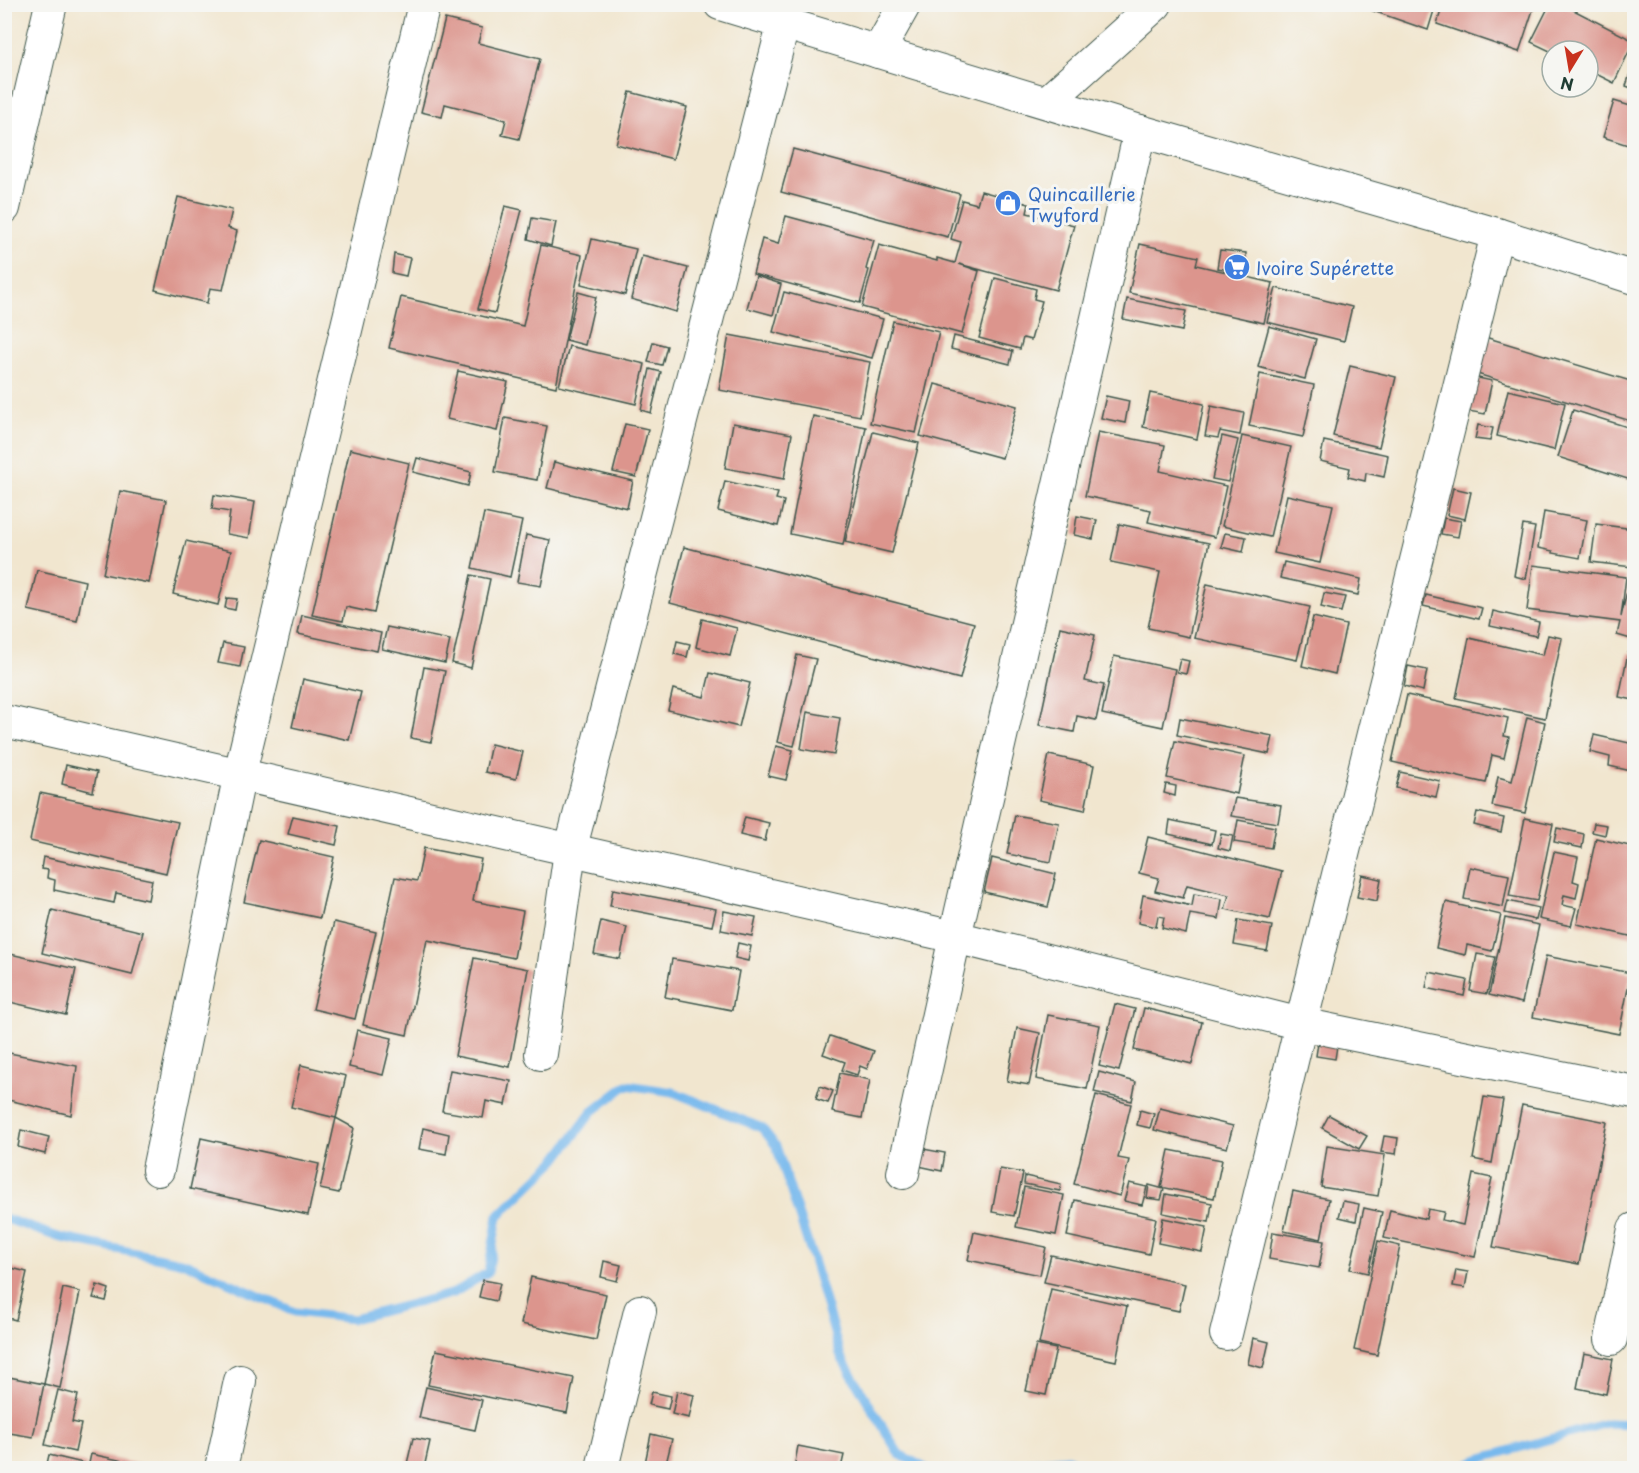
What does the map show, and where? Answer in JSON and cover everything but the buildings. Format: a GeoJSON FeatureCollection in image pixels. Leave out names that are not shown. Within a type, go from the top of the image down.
{"type":"FeatureCollection","features":[{"type":"Feature","properties":{"kind":"street"},"geometry":{"type":"LineString","coordinates":[[4,208],[51,4]]}},
{"type":"Feature","properties":{"kind":"street"},"geometry":{"type":"LineString","coordinates":[[158,1170],[240,773],[424,4]]}},
{"type":"Feature","properties":{"kind":"street"},"geometry":{"type":"LineString","coordinates":[[878,52],[905,4]]}},
{"type":"Feature","properties":{"kind":"street"},"geometry":{"type":"LineString","coordinates":[[1047,102],[1156,4]]}},
{"type":"Feature","properties":{"kind":"street"},"geometry":{"type":"LineString","coordinates":[[723,5],[1140,131],[1497,234],[1635,278]]}},
{"type":"Feature","properties":{"kind":"street"},"geometry":{"type":"LineString","coordinates":[[541,1054],[570,851],[784,22]]}},
{"type":"Feature","properties":{"kind":"street"},"geometry":{"type":"LineString","coordinates":[[903,1173],[1140,131]]}},
{"type":"Feature","properties":{"kind":"street"},"geometry":{"type":"LineString","coordinates":[[1226,1335],[1497,234]]}},
{"type":"Feature","properties":{"kind":"street"},"geometry":{"type":"LineString","coordinates":[[4,721],[955,937],[1301,1024],[1635,1092]]}},
{"type":"Feature","properties":{"kind":"street"},"geometry":{"type":"LineString","coordinates":[[1611,1339],[1635,1229]]}},
{"type":"Feature","properties":{"kind":"street"},"geometry":{"type":"LineString","coordinates":[[602,1468],[640,1311]]}},
{"type":"Feature","properties":{"kind":"street"},"geometry":{"type":"LineString","coordinates":[[221,1468],[240,1381]]}},
{"type":"Feature","properties":{"kind":"waterway"},"geometry":{"type":"LineString","coordinates":[[4,1218],[58,1237],[185,1263],[295,1312],[353,1319],[454,1293],[488,1272],[498,1216],[556,1160],[592,1112],[627,1085],[673,1092],[762,1128],[776,1146],[812,1256],[841,1357],[899,1454],[925,1468]]}},
{"type":"Feature","properties":{"kind":"waterway"},"geometry":{"type":"LineString","coordinates":[[1463,1468],[1479,1459],[1607,1423],[1634,1424]]}},
{"type":"Feature","properties":{"kind":"waterway"},"geometry":{"type":"LineString","coordinates":[[994,1468],[1068,1459],[1088,1468]]}},
{"type":"Feature","properties":{"kind":"place","name":"Quincaillerie Twyford"},"geometry":{"type":"Point","coordinates":[1008,203]}},
{"type":"Feature","properties":{"kind":"place","name":"Ivoire Supérette"},"geometry":{"type":"Point","coordinates":[1237,267]}}]}
